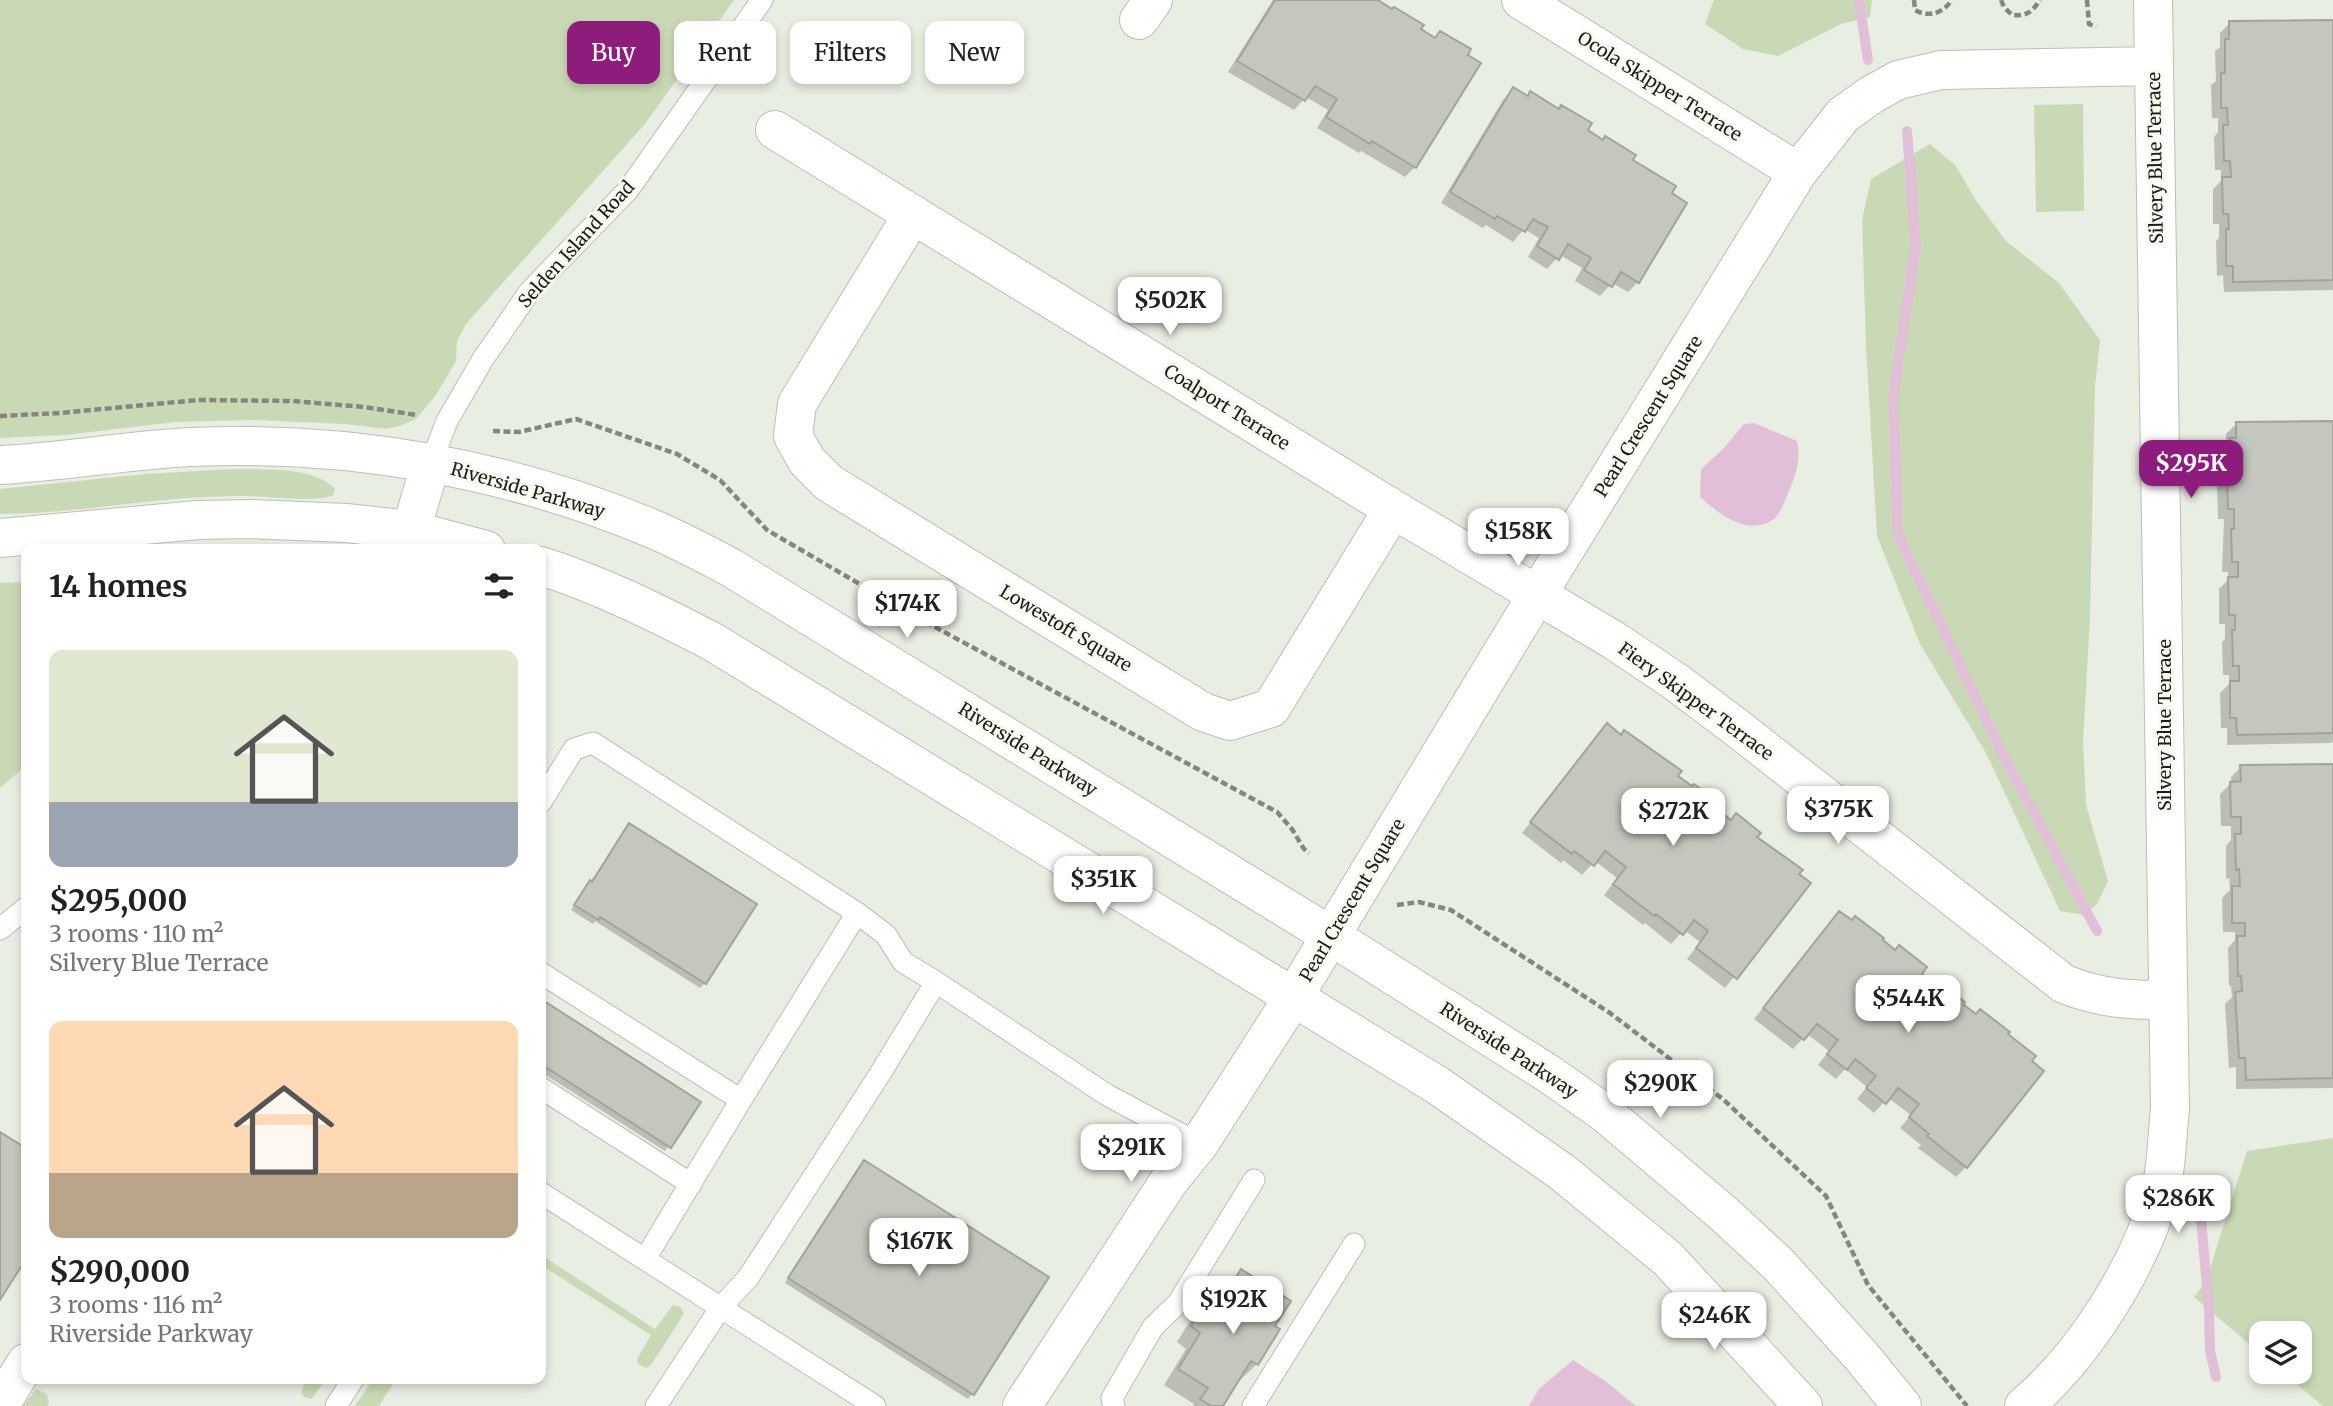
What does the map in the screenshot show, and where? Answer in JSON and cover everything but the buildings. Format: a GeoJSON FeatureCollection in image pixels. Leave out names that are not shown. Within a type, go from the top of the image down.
{"type":"FeatureCollection","features":[{"type":"Feature","properties":{"kind":"street","name":"Ocola Skipper Terrace"},"geometry":{"type":"LineString","coordinates":[[1521,0],[1798,172]]}},
{"type":"Feature","properties":{"kind":"street","name":"Silvery Blue Terrace"},"geometry":{"type":"LineString","coordinates":[[2024,1406],[2048,1385],[2097,1322],[2149,1228],[2161,1187],[2170,1109],[2153,0]]}},
{"type":"Feature","properties":{"kind":"street","name":"Pearl Crescent Square"},"geometry":{"type":"LineString","coordinates":[[1022,1406],[1168,1181],[1199,1144],[1293,998],[1537,594],[1798,172],[1843,115],[1898,80],[1941,70],[2154,66]]}},
{"type":"Feature","properties":{"kind":"street","name":"Coalport Terrace"},"geometry":{"type":"LineString","coordinates":[[775,130],[1393,509],[1537,594]]}},
{"type":"Feature","properties":{"kind":"street","name":"Lowestoft Square"},"geometry":{"type":"LineString","coordinates":[[913,214],[797,404],[793,436],[807,461],[829,484],[1203,712],[1230,721],[1271,708],[1393,509]]}},
{"type":"Feature","properties":{"kind":"street","name":"Riverside Parkway"},"geometry":{"type":"LineString","coordinates":[[0,465],[43,463],[188,447],[252,446],[358,452],[431,463],[511,481],[654,530],[730,567],[1331,936],[1549,1074],[1606,1114],[1654,1153],[1778,1264],[1862,1357],[1902,1406]]}},
{"type":"Feature","properties":{"kind":"street"},"geometry":{"type":"LineString","coordinates":[[408,540],[431,463]]}},
{"type":"Feature","properties":{"kind":"street"},"geometry":{"type":"LineString","coordinates":[[0,538],[198,520],[346,523],[408,540],[439,544]]}},
{"type":"Feature","properties":{"kind":"street"},"geometry":{"type":"LineString","coordinates":[[546,568],[578,578],[650,610],[713,642],[1437,1085],[1562,1172],[1668,1259],[1803,1406]]}},
{"type":"Feature","properties":{"kind":"street","name":"Fiery Skipper Terrace"},"geometry":{"type":"LineString","coordinates":[[1537,594],[1676,682],[2064,984],[2094,995],[2121,1000],[2168,1000]]}},
{"type":"Feature","properties":{"kind":"street"},"geometry":{"type":"LineString","coordinates":[[0,1405],[21,1371]]}},
{"type":"Feature","properties":{"kind":"lane","name":"Selden Island Road"},"geometry":{"type":"LineString","coordinates":[[431,463],[447,421],[482,359],[530,291],[628,190],[762,0]]}},
{"type":"Feature","properties":{"kind":"lane"},"geometry":{"type":"LineString","coordinates":[[546,794],[575,749],[593,743],[857,913],[886,935],[904,962],[1107,1095],[1199,1144]]}},
{"type":"Feature","properties":{"kind":"lane"},"geometry":{"type":"LineString","coordinates":[[0,929],[21,912]]}},
{"type":"Feature","properties":{"kind":"lane"},"geometry":{"type":"LineString","coordinates":[[645,1259],[857,913]]}},
{"type":"Feature","properties":{"kind":"lane"},"geometry":{"type":"LineString","coordinates":[[546,976],[741,1100]]}},
{"type":"Feature","properties":{"kind":"lane"},"geometry":{"type":"LineString","coordinates":[[656,1406],[720,1307],[748,1278],[936,982]]}},
{"type":"Feature","properties":{"kind":"lane"},"geometry":{"type":"LineString","coordinates":[[546,1091],[691,1184]]}},
{"type":"Feature","properties":{"kind":"lane"},"geometry":{"type":"LineString","coordinates":[[1114,1406],[1112,1398],[1153,1327],[1178,1303],[1254,1180]]}},
{"type":"Feature","properties":{"kind":"lane"},"geometry":{"type":"LineString","coordinates":[[546,1196],[875,1406]]}},
{"type":"Feature","properties":{"kind":"lane"},"geometry":{"type":"LineString","coordinates":[[1253,1406],[1354,1244]]}},
{"type":"Feature","properties":{"kind":"lane"},"geometry":{"type":"LineString","coordinates":[[336,1406],[350,1384]]}},
{"type":"Feature","properties":{"kind":"path"},"geometry":{"type":"LineString","coordinates":[[1914,0],[1915,10],[1924,15],[1938,13],[1952,0]]}},
{"type":"Feature","properties":{"kind":"path"},"geometry":{"type":"LineString","coordinates":[[2001,0],[2012,15],[2025,15],[2033,11],[2040,0]]}},
{"type":"Feature","properties":{"kind":"path"},"geometry":{"type":"LineString","coordinates":[[2087,0],[2089,24],[2102,27]]}},
{"type":"Feature","properties":{"kind":"path"},"geometry":{"type":"LineString","coordinates":[[493,431],[519,432],[576,419],[677,454],[720,480],[767,530],[911,614],[1277,811],[1309,852]]}},
{"type":"Feature","properties":{"kind":"path"},"geometry":{"type":"LineString","coordinates":[[1397,905],[1419,902],[1451,910],[1610,1013],[1724,1100],[1826,1196],[1868,1285],[1967,1406]]}},
{"type":"Feature","properties":{"kind":"green space"},"geometry":{"type":"Polygon","coordinates":[[[0,0],[734,0],[719,21],[674,21],[674,84],[645,124],[466,324],[457,341],[456,361],[436,395],[416,419],[386,429],[345,424],[252,420],[176,422],[65,435],[0,438],[0,0]]]}},
{"type":"Feature","properties":{"kind":"green space"},"geometry":{"type":"Polygon","coordinates":[[[1714,0],[1872,0],[1870,17],[1841,24],[1778,56],[1743,49],[1705,24],[1714,0]]]}},
{"type":"Feature","properties":{"kind":"green space"},"geometry":{"type":"Polygon","coordinates":[[[2083,104],[2084,211],[2036,212],[2034,105],[2083,104]]]}},
{"type":"Feature","properties":{"kind":"green space"},"geometry":{"type":"Polygon","coordinates":[[[1930,144],[1956,166],[1975,199],[2006,241],[2059,283],[2100,340],[2095,386],[2090,618],[2083,742],[2086,805],[2108,881],[2097,904],[2085,915],[2060,911],[1986,753],[1920,644],[1877,536],[1862,220],[1871,179],[1930,144]]]}},
{"type":"Feature","properties":{"kind":"green space"},"geometry":{"type":"Polygon","coordinates":[[[233,469],[301,473],[315,476],[335,489],[333,495],[314,499],[207,497],[0,514],[0,489],[145,474],[233,469]]]}},
{"type":"Feature","properties":{"kind":"green space"},"geometry":{"type":"Polygon","coordinates":[[[21,582],[21,770],[0,788],[0,583],[21,582]]]}},
{"type":"Feature","properties":{"kind":"green space"},"geometry":{"type":"Polygon","coordinates":[[[2333,1138],[2333,1406],[2323,1406],[2296,1384],[2312,1384],[2312,1321],[2249,1321],[2249,1344],[2194,1297],[2206,1281],[2247,1151],[2333,1138]]]}},
{"type":"Feature","properties":{"kind":"green space"},"geometry":{"type":"Polygon","coordinates":[[[546,1258],[655,1329],[673,1305],[680,1307],[684,1313],[682,1317],[651,1365],[646,1368],[638,1364],[637,1359],[651,1335],[546,1268],[546,1258]]]}},
{"type":"Feature","properties":{"kind":"green space"},"geometry":{"type":"Polygon","coordinates":[[[304,1384],[322,1384],[312,1399],[304,1397],[301,1392],[304,1384]]]}},
{"type":"Feature","properties":{"kind":"green space"},"geometry":{"type":"Polygon","coordinates":[[[370,1384],[393,1384],[379,1406],[355,1406],[370,1384]]]}},
{"type":"Feature","properties":{"kind":"green space"},"geometry":{"type":"Polygon","coordinates":[[[36,1389],[47,1394],[47,1406],[23,1406],[36,1389]]]}},
{"type":"Feature","properties":{"kind":"shaded area"},"geometry":{"type":"Polygon","coordinates":[[[1754,423],[1797,441],[1798,455],[1795,474],[1780,512],[1766,523],[1756,526],[1735,522],[1700,497],[1701,469],[1744,424],[1754,423]]]}},
{"type":"Feature","properties":{"kind":"shaded area"},"geometry":{"type":"Polygon","coordinates":[[[1573,1360],[1636,1406],[1529,1406],[1539,1389],[1573,1360]]]}},
{"type":"Feature","properties":{"kind":"waterway"},"geometry":{"type":"LineString","coordinates":[[1859,0],[1868,60]]}},
{"type":"Feature","properties":{"kind":"waterway"},"geometry":{"type":"LineString","coordinates":[[1907,131],[1916,246],[1893,396],[1898,535],[2002,753],[2097,931]]}},
{"type":"Feature","properties":{"kind":"waterway"},"geometry":{"type":"LineString","coordinates":[[2199,1198],[2210,1351],[2216,1377]]}}]}
